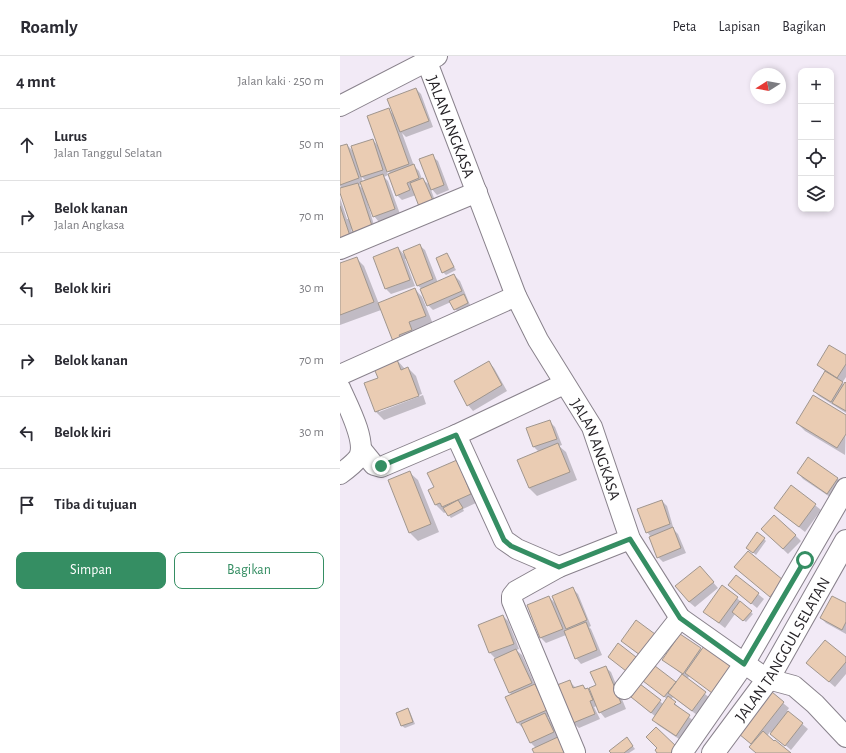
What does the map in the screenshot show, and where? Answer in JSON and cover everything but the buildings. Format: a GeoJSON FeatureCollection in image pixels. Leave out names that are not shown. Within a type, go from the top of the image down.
{"type":"FeatureCollection","features":[{"type":"Feature","properties":{"kind":"street","name":"JALAN ANGKASA"},"geometry":{"type":"LineString","coordinates":[[340,106],[432,59],[477,192],[516,296],[538,340],[592,427],[630,539],[680,618],[755,671]]}},
{"type":"Feature","properties":{"kind":"street","name":"JALAN ANGKASA"},"geometry":{"type":"LineString","coordinates":[[340,249],[477,192]]}},
{"type":"Feature","properties":{"kind":"street"},"geometry":{"type":"LineString","coordinates":[[340,375],[516,296]]}},
{"type":"Feature","properties":{"kind":"street"},"geometry":{"type":"LineString","coordinates":[[361,449],[374,465],[381,466],[456,435],[564,384]]}},
{"type":"Feature","properties":{"kind":"street"},"geometry":{"type":"LineString","coordinates":[[340,388],[360,437],[361,449],[355,462],[340,474]]}},
{"type":"Feature","properties":{"kind":"street"},"geometry":{"type":"LineString","coordinates":[[456,435],[504,540],[517,549],[559,567]]}},
{"type":"Feature","properties":{"kind":"street","name":"JALAN TANGGUL SELATAN"},"geometry":{"type":"LineString","coordinates":[[713,753],[754,699],[755,671],[846,488]]}},
{"type":"Feature","properties":{"kind":"street"},"geometry":{"type":"LineString","coordinates":[[575,752],[512,601],[512,596],[516,591],[559,567],[630,539]]}},
{"type":"Feature","properties":{"kind":"street","name":"JALAN TANGGUL SELATAN"},"geometry":{"type":"LineString","coordinates":[[682,753],[755,671],[846,541]]}},
{"type":"Feature","properties":{"kind":"street"},"geometry":{"type":"LineString","coordinates":[[624,689],[680,618]]}},
{"type":"Feature","properties":{"kind":"street"},"geometry":{"type":"LineString","coordinates":[[755,671],[794,686],[815,704],[846,737]]}},
{"type":"Feature","properties":{"kind":"route"},"geometry":{"type":"LineString","coordinates":[[381,466],[456,435],[504,540],[511,546],[559,567],[630,539],[680,618],[744,664],[805,560]]}}]}
